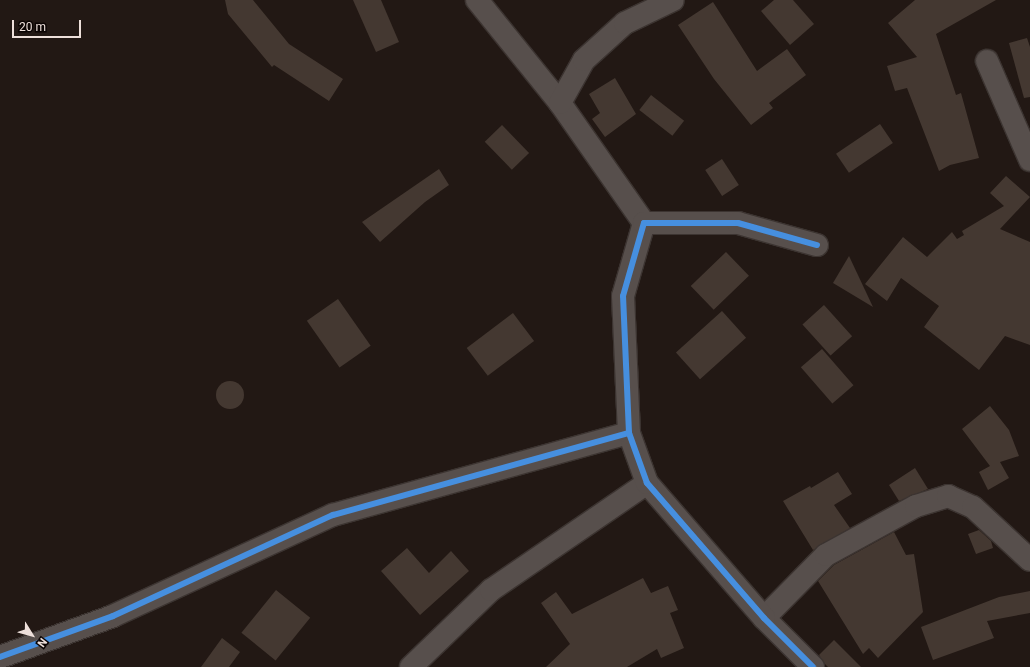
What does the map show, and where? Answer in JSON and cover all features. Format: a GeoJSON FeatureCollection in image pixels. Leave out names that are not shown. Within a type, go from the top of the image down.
{"type":"FeatureCollection","features":[{"type":"Feature","properties":{"kind":"street"},"geometry":{"type":"LineString","coordinates":[[477,0],[560,103],[644,223]]}},
{"type":"Feature","properties":{"kind":"street"},"geometry":{"type":"LineString","coordinates":[[560,103],[584,60],[625,23],[673,0]]}},
{"type":"Feature","properties":{"kind":"street"},"geometry":{"type":"LineString","coordinates":[[987,61],[1030,160]]}},
{"type":"Feature","properties":{"kind":"street"},"geometry":{"type":"LineString","coordinates":[[644,223],[738,223],[817,245]]}},
{"type":"Feature","properties":{"kind":"street"},"geometry":{"type":"LineString","coordinates":[[644,223],[623,296],[629,433],[647,483],[764,618],[814,667]]}},
{"type":"Feature","properties":{"kind":"street"},"geometry":{"type":"LineString","coordinates":[[0,657],[113,616],[333,515],[629,433]]}},
{"type":"Feature","properties":{"kind":"street"},"geometry":{"type":"LineString","coordinates":[[411,667],[491,590],[647,483]]}},
{"type":"Feature","properties":{"kind":"street"},"geometry":{"type":"LineString","coordinates":[[764,618],[826,555],[916,506],[948,496],[973,507],[1030,560]]}},
{"type":"Feature","properties":{"kind":"building"},"geometry":{"type":"Polygon","coordinates":[[[225,0],[253,0],[289,44],[343,79],[329,101],[274,65],[272,67],[228,14],[225,0]]]}},
{"type":"Feature","properties":{"kind":"building"},"geometry":{"type":"Polygon","coordinates":[[[353,0],[381,0],[399,42],[376,52],[353,0]]]}},
{"type":"Feature","properties":{"kind":"building"},"geometry":{"type":"Polygon","coordinates":[[[774,0],[793,0],[814,24],[790,45],[761,11],[774,0]]]}},
{"type":"Feature","properties":{"kind":"building"},"geometry":{"type":"Polygon","coordinates":[[[915,0],[996,0],[936,34],[956,95],[961,93],[979,158],[950,165],[939,171],[907,88],[895,91],[887,66],[917,57],[888,23],[915,0]]]}},
{"type":"Feature","properties":{"kind":"building"},"geometry":{"type":"Polygon","coordinates":[[[713,2],[757,71],[787,49],[806,75],[769,103],[773,108],[751,125],[714,79],[678,25],[713,2]]]}},
{"type":"Feature","properties":{"kind":"building"},"geometry":{"type":"Polygon","coordinates":[[[1027,38],[1030,47],[1030,97],[1024,98],[1009,43],[1027,38]]]}},
{"type":"Feature","properties":{"kind":"building"},"geometry":{"type":"Polygon","coordinates":[[[615,78],[636,114],[605,137],[592,119],[600,113],[589,94],[615,78]]]}},
{"type":"Feature","properties":{"kind":"building"},"geometry":{"type":"Polygon","coordinates":[[[651,95],[684,121],[672,136],[639,110],[651,95]]]}},
{"type":"Feature","properties":{"kind":"building"},"geometry":{"type":"Polygon","coordinates":[[[880,124],[893,143],[849,173],[836,154],[880,124]]]}},
{"type":"Feature","properties":{"kind":"building"},"geometry":{"type":"Polygon","coordinates":[[[502,125],[529,153],[512,170],[485,142],[502,125]]]}},
{"type":"Feature","properties":{"kind":"building"},"geometry":{"type":"Polygon","coordinates":[[[722,159],[739,185],[722,196],[705,170],[722,159]]]}},
{"type":"Feature","properties":{"kind":"building"},"geometry":{"type":"Polygon","coordinates":[[[439,169],[449,185],[425,202],[380,242],[362,222],[439,169]]]}},
{"type":"Feature","properties":{"kind":"building"},"geometry":{"type":"Polygon","coordinates":[[[1006,176],[1030,197],[1000,229],[1030,242],[1030,345],[1005,336],[979,370],[924,327],[939,306],[901,278],[887,301],[865,284],[903,237],[927,257],[952,232],[957,239],[964,235],[962,231],[1004,206],[990,193],[1006,176]]]}},
{"type":"Feature","properties":{"kind":"building"},"geometry":{"type":"Polygon","coordinates":[[[726,252],[749,276],[714,310],[691,286],[726,252]]]}},
{"type":"Feature","properties":{"kind":"building"},"geometry":{"type":"Polygon","coordinates":[[[849,256],[873,307],[833,283],[849,256]]]}},
{"type":"Feature","properties":{"kind":"building"},"geometry":{"type":"Polygon","coordinates":[[[338,299],[371,346],[340,367],[307,321],[338,299]]]}},
{"type":"Feature","properties":{"kind":"building"},"geometry":{"type":"Polygon","coordinates":[[[824,305],[852,336],[831,356],[802,324],[824,305]]]}},
{"type":"Feature","properties":{"kind":"building"},"geometry":{"type":"Polygon","coordinates":[[[722,311],[746,338],[700,379],[676,352],[722,311]]]}},
{"type":"Feature","properties":{"kind":"building"},"geometry":{"type":"Polygon","coordinates":[[[513,313],[534,341],[488,376],[467,348],[513,313]]]}},
{"type":"Feature","properties":{"kind":"building"},"geometry":{"type":"Polygon","coordinates":[[[822,349],[853,385],[832,404],[801,367],[822,349]]]}},
{"type":"Feature","properties":{"kind":"building"},"geometry":{"type":"Polygon","coordinates":[[[230,381],[240,385],[244,395],[240,405],[230,409],[220,405],[216,395],[220,385],[230,381]]]}},
{"type":"Feature","properties":{"kind":"building"},"geometry":{"type":"Polygon","coordinates":[[[990,406],[1009,430],[1019,456],[1000,462],[1009,478],[988,490],[979,472],[990,466],[962,429],[990,406]]]}},
{"type":"Feature","properties":{"kind":"building"},"geometry":{"type":"Polygon","coordinates":[[[915,468],[928,489],[899,501],[889,485],[915,468]]]}},
{"type":"Feature","properties":{"kind":"building"},"geometry":{"type":"Polygon","coordinates":[[[838,472],[852,494],[834,505],[850,528],[813,550],[783,501],[810,486],[811,488],[838,472]]]}},
{"type":"Feature","properties":{"kind":"building"},"geometry":{"type":"Polygon","coordinates":[[[979,530],[991,541],[993,548],[976,554],[968,534],[979,530]]]}},
{"type":"Feature","properties":{"kind":"building"},"geometry":{"type":"Polygon","coordinates":[[[894,532],[906,555],[914,554],[923,612],[878,658],[869,648],[863,654],[818,581],[834,565],[894,532]]]}},
{"type":"Feature","properties":{"kind":"building"},"geometry":{"type":"Polygon","coordinates":[[[407,548],[429,573],[451,551],[469,571],[420,615],[381,571],[407,548]]]}},
{"type":"Feature","properties":{"kind":"building"},"geometry":{"type":"Polygon","coordinates":[[[643,578],[651,593],[668,586],[678,610],[670,613],[684,648],[661,658],[657,649],[627,667],[546,667],[570,644],[541,603],[556,592],[572,614],[643,578]]]}},
{"type":"Feature","properties":{"kind":"building"},"geometry":{"type":"Polygon","coordinates":[[[276,590],[310,618],[276,660],[241,633],[276,590]]]}},
{"type":"Feature","properties":{"kind":"building"},"geometry":{"type":"Polygon","coordinates":[[[1030,591],[1030,613],[987,621],[994,638],[933,660],[921,627],[999,597],[1030,591]]]}},
{"type":"Feature","properties":{"kind":"building"},"geometry":{"type":"Polygon","coordinates":[[[222,638],[240,652],[229,667],[201,667],[222,638]]]}},
{"type":"Feature","properties":{"kind":"building"},"geometry":{"type":"Polygon","coordinates":[[[834,640],[861,667],[828,667],[825,664],[819,655],[834,640]]]}},
{"type":"Feature","properties":{"kind":"cycle path"},"geometry":{"type":"LineString","coordinates":[[813,667],[764,618],[647,483],[629,433],[623,296],[644,223],[738,223],[817,245]]}},
{"type":"Feature","properties":{"kind":"cycle path"},"geometry":{"type":"LineString","coordinates":[[0,657],[113,616],[333,515],[629,433]]}}]}
